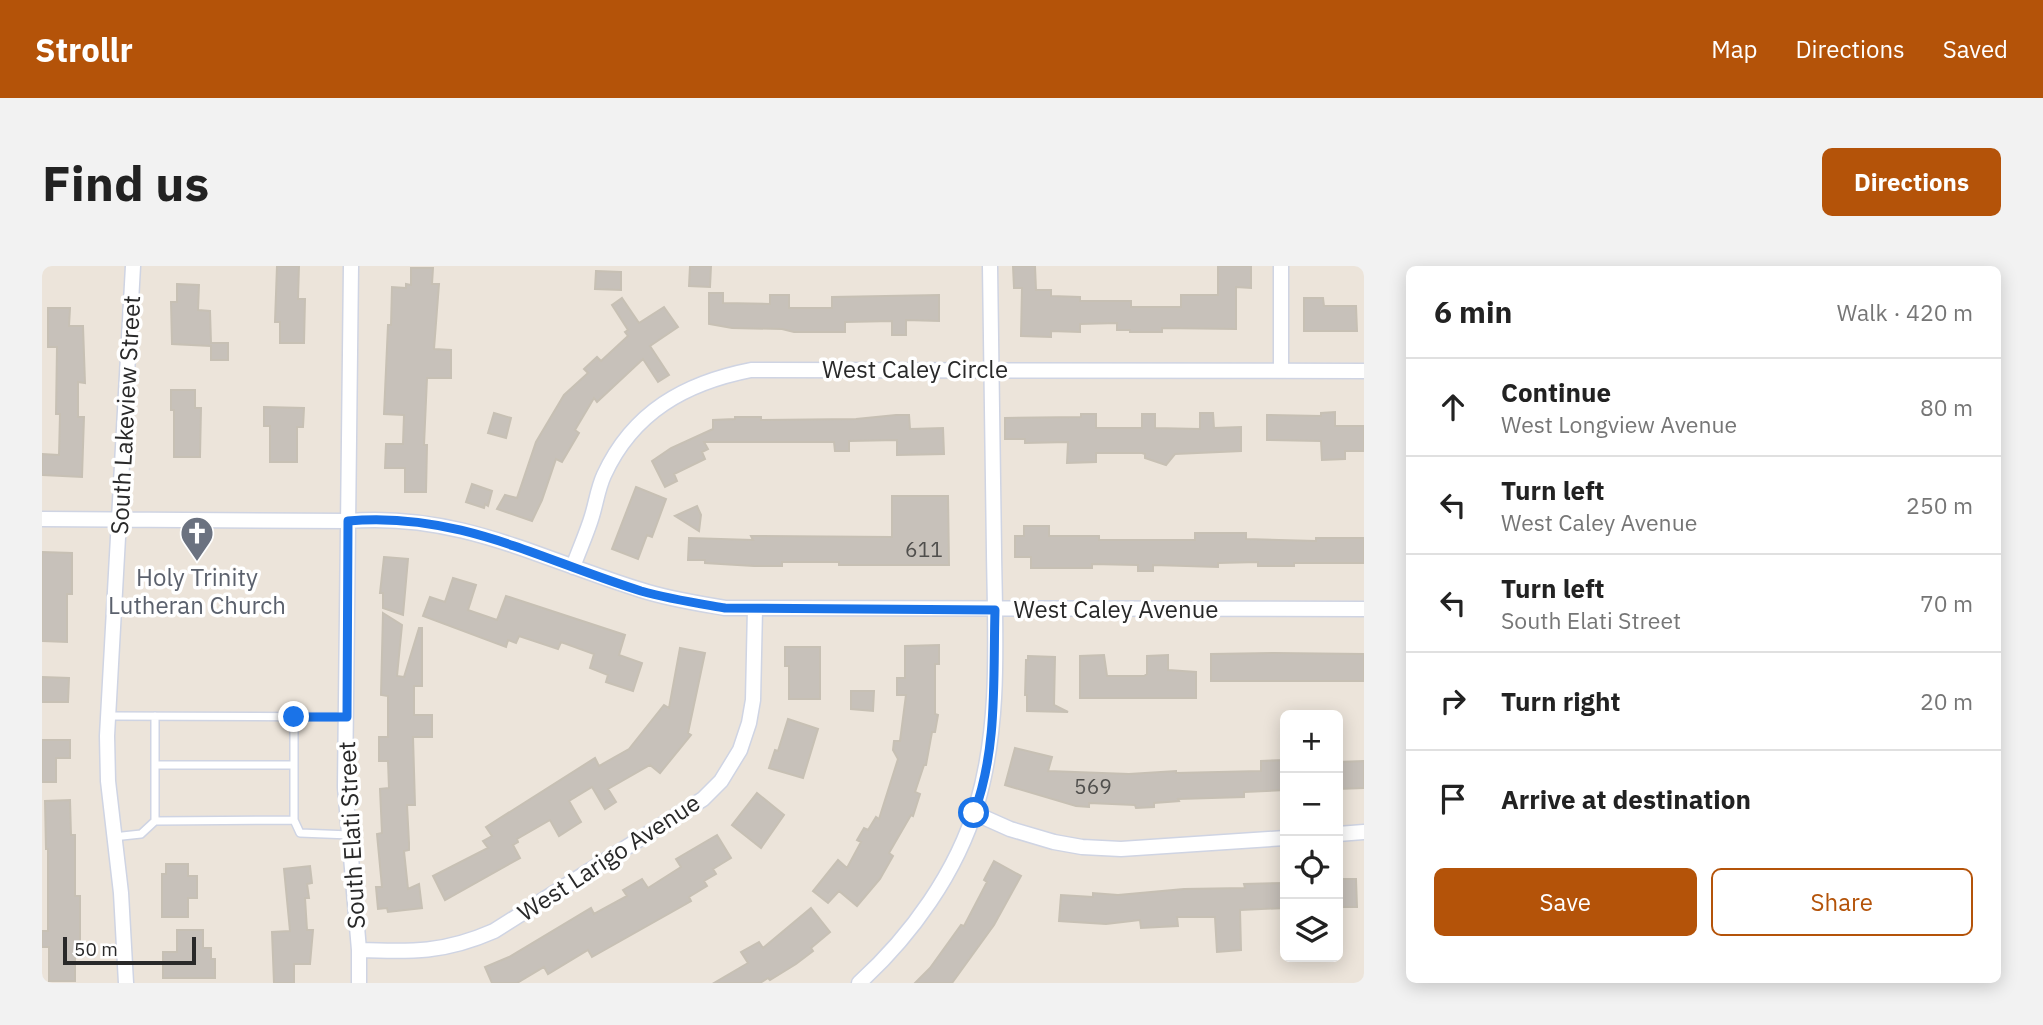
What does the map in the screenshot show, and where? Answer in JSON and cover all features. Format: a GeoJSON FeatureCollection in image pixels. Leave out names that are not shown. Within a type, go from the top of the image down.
{"type":"FeatureCollection","features":[{"type":"Feature","properties":{"kind":"street","name":"South Lakeview Street"},"geometry":{"type":"LineString","coordinates":[[126,983],[121,893],[108,781],[108,716],[134,266]]}},
{"type":"Feature","properties":{"kind":"street","name":"South Elati Street"},"geometry":{"type":"LineString","coordinates":[[351,266],[345,787],[359,950],[359,983]]}},
{"type":"Feature","properties":{"kind":"street"},"geometry":{"type":"LineString","coordinates":[[859,983],[875,969],[913,925],[938,888],[956,856],[974,813],[985,774],[992,722],[995,610],[990,266]]}},
{"type":"Feature","properties":{"kind":"street"},"geometry":{"type":"LineString","coordinates":[[1281,266],[1281,371]]}},
{"type":"Feature","properties":{"kind":"street","name":"West Caley Circle"},"geometry":{"type":"LineString","coordinates":[[573,567],[604,477],[613,460],[640,423],[672,397],[708,380],[751,370],[1364,371]]}},
{"type":"Feature","properties":{"kind":"street","name":"West Caley Avenue"},"geometry":{"type":"LineString","coordinates":[[42,519],[388,519],[455,527],[641,590],[680,601],[725,608],[1364,610]]}},
{"type":"Feature","properties":{"kind":"street","name":"West Larigo Avenue"},"geometry":{"type":"LineString","coordinates":[[359,950],[413,952],[456,946],[482,936],[703,799],[731,766],[745,738],[753,700],[755,608]]}},
{"type":"Feature","properties":{"kind":"street"},"geometry":{"type":"LineString","coordinates":[[974,813],[1010,829],[1054,842],[1082,846],[1121,849],[1280,838]]}},
{"type":"Feature","properties":{"kind":"street"},"geometry":{"type":"LineString","coordinates":[[1343,834],[1364,832]]}},
{"type":"Feature","properties":{"kind":"lane"},"geometry":{"type":"LineString","coordinates":[[108,716],[347,717]]}},
{"type":"Feature","properties":{"kind":"lane"},"geometry":{"type":"LineString","coordinates":[[155,716],[155,821]]}},
{"type":"Feature","properties":{"kind":"lane"},"geometry":{"type":"LineString","coordinates":[[294,717],[294,820],[300,833],[350,835]]}},
{"type":"Feature","properties":{"kind":"lane"},"geometry":{"type":"LineString","coordinates":[[155,765],[294,765]]}},
{"type":"Feature","properties":{"kind":"lane"},"geometry":{"type":"LineString","coordinates":[[113,837],[141,834],[155,821],[294,820]]}},
{"type":"Feature","properties":{"kind":"building"},"geometry":{"type":"Polygon","coordinates":[[[277,266],[299,266],[298,299],[305,299],[304,343],[280,343],[280,322],[275,322],[277,266]]]}},
{"type":"Feature","properties":{"kind":"building"},"geometry":{"type":"Polygon","coordinates":[[[690,266],[711,266],[710,287],[689,286],[690,266]]]}},
{"type":"Feature","properties":{"kind":"building"},"geometry":{"type":"Polygon","coordinates":[[[1013,266],[1035,266],[1036,290],[1051,290],[1051,296],[1080,297],[1080,301],[1131,301],[1131,307],[1181,307],[1181,295],[1218,295],[1218,266],[1251,266],[1251,288],[1236,287],[1236,329],[1162,328],[1162,332],[1130,332],[1117,330],[1117,323],[1080,324],[1080,332],[1051,331],[1051,337],[1021,336],[1022,288],[1014,288],[1013,266]]]}},
{"type":"Feature","properties":{"kind":"building"},"geometry":{"type":"Polygon","coordinates":[[[411,268],[433,268],[432,284],[439,284],[434,349],[451,350],[451,378],[427,378],[424,445],[427,445],[426,492],[405,492],[405,468],[385,468],[386,444],[403,444],[404,415],[384,414],[392,287],[406,288],[406,284],[411,285],[411,268]]]}},
{"type":"Feature","properties":{"kind":"building"},"geometry":{"type":"Polygon","coordinates":[[[596,271],[621,272],[621,290],[595,289],[596,271]]]}},
{"type":"Feature","properties":{"kind":"building"},"geometry":{"type":"Polygon","coordinates":[[[177,284],[199,285],[198,310],[210,311],[211,343],[228,343],[228,360],[211,360],[211,346],[172,344],[171,302],[177,302],[177,284]]]}},
{"type":"Feature","properties":{"kind":"building"},"geometry":{"type":"Polygon","coordinates":[[[709,293],[723,293],[723,303],[770,304],[770,295],[789,295],[789,308],[832,308],[832,297],[939,295],[939,321],[906,320],[906,335],[892,335],[892,321],[845,322],[845,332],[732,328],[709,324],[709,293]]]}},
{"type":"Feature","properties":{"kind":"building"},"geometry":{"type":"Polygon","coordinates":[[[622,298],[639,323],[664,307],[678,327],[650,346],[669,375],[658,382],[643,359],[597,402],[594,398],[575,430],[579,433],[562,462],[556,459],[532,521],[497,509],[505,495],[517,498],[536,442],[564,395],[588,373],[584,369],[597,357],[601,361],[628,336],[625,332],[628,330],[612,305],[622,298]]]}},
{"type":"Feature","properties":{"kind":"building"},"geometry":{"type":"Polygon","coordinates":[[[1304,298],[1323,298],[1324,306],[1356,306],[1357,331],[1304,331],[1304,298]]]}},
{"type":"Feature","properties":{"kind":"building"},"geometry":{"type":"Polygon","coordinates":[[[48,308],[70,308],[69,326],[83,326],[85,383],[78,382],[78,417],[84,417],[82,477],[42,475],[42,454],[59,455],[60,414],[56,414],[57,347],[48,347],[48,308]]]}},
{"type":"Feature","properties":{"kind":"building"},"geometry":{"type":"Polygon","coordinates":[[[171,390],[195,390],[195,408],[201,408],[200,457],[174,457],[174,410],[171,410],[171,390]]]}},
{"type":"Feature","properties":{"kind":"building"},"geometry":{"type":"Polygon","coordinates":[[[264,407],[304,408],[303,427],[297,427],[297,462],[270,462],[270,426],[264,426],[264,407]]]}},
{"type":"Feature","properties":{"kind":"building"},"geometry":{"type":"Polygon","coordinates":[[[1335,412],[1335,426],[1364,426],[1364,451],[1345,451],[1345,459],[1322,460],[1321,441],[1267,440],[1267,415],[1321,416],[1321,413],[1335,412]]]}},
{"type":"Feature","properties":{"kind":"building"},"geometry":{"type":"Polygon","coordinates":[[[494,413],[511,418],[506,438],[488,433],[494,413]]]}},
{"type":"Feature","properties":{"kind":"building"},"geometry":{"type":"Polygon","coordinates":[[[1200,413],[1213,413],[1214,428],[1241,427],[1241,451],[1175,454],[1166,465],[1145,458],[1142,453],[1096,453],[1096,462],[1067,463],[1068,442],[1025,443],[1025,439],[1005,439],[1005,418],[1081,417],[1081,414],[1096,414],[1096,428],[1142,428],[1142,414],[1155,414],[1155,428],[1200,429],[1200,413]]]}},
{"type":"Feature","properties":{"kind":"building"},"geometry":{"type":"Polygon","coordinates":[[[909,415],[910,429],[943,428],[944,454],[897,455],[897,440],[849,441],[849,451],[835,451],[834,442],[704,442],[708,449],[702,452],[705,459],[674,474],[677,481],[665,487],[652,461],[671,448],[713,429],[713,420],[735,417],[761,417],[761,420],[856,419],[909,415]]]}},
{"type":"Feature","properties":{"kind":"building"},"geometry":{"type":"Polygon","coordinates":[[[472,484],[492,491],[488,506],[485,504],[484,508],[466,502],[472,484]]]}},
{"type":"Feature","properties":{"kind":"building"},"geometry":{"type":"Polygon","coordinates":[[[636,487],[666,499],[652,537],[647,535],[638,559],[612,549],[636,487]]]}},
{"type":"Feature","properties":{"kind":"building"},"geometry":{"type":"Polygon","coordinates":[[[892,496],[948,496],[949,565],[782,562],[782,566],[754,566],[688,560],[689,538],[753,540],[751,536],[892,537],[892,496]]]}},
{"type":"Feature","properties":{"kind":"building"},"geometry":{"type":"Polygon","coordinates":[[[697,506],[701,515],[699,531],[675,516],[697,506]]]}},
{"type":"Feature","properties":{"kind":"building"},"geometry":{"type":"Polygon","coordinates":[[[1024,526],[1049,526],[1049,536],[1099,536],[1099,540],[1195,540],[1195,533],[1246,533],[1246,539],[1316,541],[1316,538],[1364,538],[1364,563],[1258,566],[1258,562],[1218,563],[1218,567],[1153,565],[1153,571],[1138,571],[1138,565],[1092,564],[1092,568],[1031,568],[1031,557],[1015,557],[1015,536],[1024,536],[1024,526]]]}},
{"type":"Feature","properties":{"kind":"building"},"geometry":{"type":"Polygon","coordinates":[[[42,552],[72,553],[72,594],[67,594],[67,642],[42,641],[42,552]]]}},
{"type":"Feature","properties":{"kind":"building"},"geometry":{"type":"Polygon","coordinates":[[[384,557],[408,559],[403,615],[383,608],[383,593],[380,593],[384,557]]]}},
{"type":"Feature","properties":{"kind":"building"},"geometry":{"type":"Polygon","coordinates":[[[453,578],[476,585],[468,610],[497,620],[506,596],[625,635],[619,655],[642,663],[633,691],[606,682],[608,675],[590,668],[594,654],[561,642],[558,649],[519,636],[516,643],[508,640],[506,647],[423,616],[430,597],[445,602],[453,578]]]}},
{"type":"Feature","properties":{"kind":"building"},"geometry":{"type":"Polygon","coordinates":[[[383,613],[402,625],[397,676],[404,677],[419,628],[422,628],[422,686],[414,686],[414,715],[432,715],[432,737],[413,737],[415,805],[407,805],[409,850],[404,851],[408,889],[419,884],[422,908],[388,912],[387,908],[378,909],[376,887],[382,887],[377,834],[382,833],[380,789],[389,788],[388,761],[379,761],[379,737],[388,737],[388,696],[381,695],[383,613]]]}},
{"type":"Feature","properties":{"kind":"building"},"geometry":{"type":"Polygon","coordinates":[[[939,645],[939,664],[935,664],[935,714],[938,715],[926,765],[915,792],[920,794],[913,816],[911,815],[889,853],[893,856],[880,879],[857,906],[839,891],[828,903],[813,891],[838,860],[847,868],[861,842],[857,840],[864,828],[868,830],[876,817],[879,819],[898,759],[893,750],[894,741],[900,741],[906,695],[897,695],[897,678],[905,678],[905,646],[939,645]]]}},
{"type":"Feature","properties":{"kind":"building"},"geometry":{"type":"Polygon","coordinates":[[[785,647],[820,647],[820,699],[789,699],[789,666],[785,666],[785,647]]]}},
{"type":"Feature","properties":{"kind":"building"},"geometry":{"type":"Polygon","coordinates":[[[680,648],[705,653],[688,733],[691,735],[660,773],[650,765],[608,789],[616,802],[605,809],[592,787],[569,801],[581,822],[559,836],[550,820],[517,839],[518,842],[513,845],[520,858],[445,900],[433,876],[488,848],[483,841],[492,836],[486,827],[595,758],[599,766],[629,749],[664,705],[669,708],[680,648]]]}},
{"type":"Feature","properties":{"kind":"building"},"geometry":{"type":"Polygon","coordinates":[[[1211,654],[1364,654],[1364,681],[1211,681],[1211,654]]]}},
{"type":"Feature","properties":{"kind":"building"},"geometry":{"type":"Polygon","coordinates":[[[1104,655],[1107,676],[1144,676],[1147,674],[1147,656],[1168,655],[1168,670],[1196,672],[1196,698],[1080,698],[1080,656],[1104,655]]]}},
{"type":"Feature","properties":{"kind":"building"},"geometry":{"type":"Polygon","coordinates":[[[1028,656],[1055,657],[1054,705],[1068,712],[1027,711],[1025,695],[1028,656]]]}},
{"type":"Feature","properties":{"kind":"building"},"geometry":{"type":"Polygon","coordinates":[[[42,677],[69,678],[68,702],[42,702],[42,677]]]}},
{"type":"Feature","properties":{"kind":"building"},"geometry":{"type":"Polygon","coordinates":[[[851,691],[874,691],[873,711],[851,709],[851,691]]]}},
{"type":"Feature","properties":{"kind":"building"},"geometry":{"type":"Polygon","coordinates":[[[788,719],[818,729],[803,778],[769,768],[775,750],[778,751],[788,719]]]}},
{"type":"Feature","properties":{"kind":"building"},"geometry":{"type":"Polygon","coordinates":[[[42,740],[70,740],[70,758],[56,758],[56,782],[42,782],[42,740]]]}},
{"type":"Feature","properties":{"kind":"building"},"geometry":{"type":"Polygon","coordinates":[[[1015,748],[1052,757],[1048,771],[1129,774],[1261,771],[1261,761],[1280,760],[1280,790],[1244,792],[1244,797],[1178,799],[1179,801],[1154,803],[1154,807],[1136,808],[1135,805],[1089,803],[1089,807],[1076,806],[1005,785],[1015,748]]]}},
{"type":"Feature","properties":{"kind":"building"},"geometry":{"type":"Polygon","coordinates":[[[1364,761],[1364,788],[1343,789],[1343,762],[1364,761]]]}},
{"type":"Feature","properties":{"kind":"building"},"geometry":{"type":"Polygon","coordinates":[[[757,793],[784,815],[761,848],[732,825],[757,793]]]}},
{"type":"Feature","properties":{"kind":"building"},"geometry":{"type":"Polygon","coordinates":[[[70,800],[71,835],[75,835],[75,896],[80,896],[80,940],[79,945],[75,945],[75,981],[49,981],[49,947],[42,947],[42,931],[48,931],[45,801],[70,800]]]}},
{"type":"Feature","properties":{"kind":"building"},"geometry":{"type":"Polygon","coordinates":[[[717,835],[731,858],[713,869],[716,874],[704,881],[707,886],[689,897],[691,901],[592,957],[588,950],[548,974],[544,967],[517,983],[492,983],[485,967],[509,957],[591,908],[594,914],[627,896],[623,890],[642,879],[648,888],[681,867],[676,859],[717,835]]]}},
{"type":"Feature","properties":{"kind":"building"},"geometry":{"type":"Polygon","coordinates":[[[994,861],[1021,876],[994,925],[952,983],[915,983],[930,968],[961,925],[964,926],[987,882],[984,880],[994,861]]]}},
{"type":"Feature","properties":{"kind":"building"},"geometry":{"type":"Polygon","coordinates":[[[166,864],[188,864],[188,876],[197,876],[197,898],[188,898],[188,917],[162,917],[162,874],[166,874],[166,864]]]}},
{"type":"Feature","properties":{"kind":"building"},"geometry":{"type":"Polygon","coordinates":[[[310,866],[312,883],[307,884],[309,898],[305,898],[307,930],[313,930],[310,964],[294,964],[294,983],[274,983],[272,932],[290,931],[284,869],[310,866]]]}},
{"type":"Feature","properties":{"kind":"building"},"geometry":{"type":"Polygon","coordinates":[[[1343,879],[1356,879],[1357,907],[1343,907],[1343,879]]]}},
{"type":"Feature","properties":{"kind":"building"},"geometry":{"type":"Polygon","coordinates":[[[1280,883],[1280,908],[1240,910],[1241,950],[1217,952],[1215,917],[1177,917],[1178,926],[1141,928],[1140,920],[1106,924],[1059,921],[1061,895],[1093,897],[1093,893],[1118,895],[1184,889],[1245,888],[1244,884],[1280,883]]]}},
{"type":"Feature","properties":{"kind":"building"},"geometry":{"type":"Polygon","coordinates":[[[811,908],[830,932],[811,948],[813,951],[770,980],[768,978],[760,983],[714,983],[748,963],[741,952],[759,942],[763,948],[811,908]]]}},
{"type":"Feature","properties":{"kind":"building"},"geometry":{"type":"Polygon","coordinates":[[[177,930],[203,930],[203,948],[211,948],[211,959],[215,959],[215,978],[163,978],[163,952],[177,952],[177,930]]]}},
{"type":"Feature","properties":{"kind":"place","name":"Holy Trinity Lutheran Church"},"geometry":{"type":"Point","coordinates":[197,563]}},
{"type":"Feature","properties":{"kind":"route"},"geometry":{"type":"LineString","coordinates":[[294,717],[347,717],[348,521],[388,519],[455,527],[641,590],[680,601],[725,608],[995,610],[992,722],[985,774],[974,813]]}}]}
